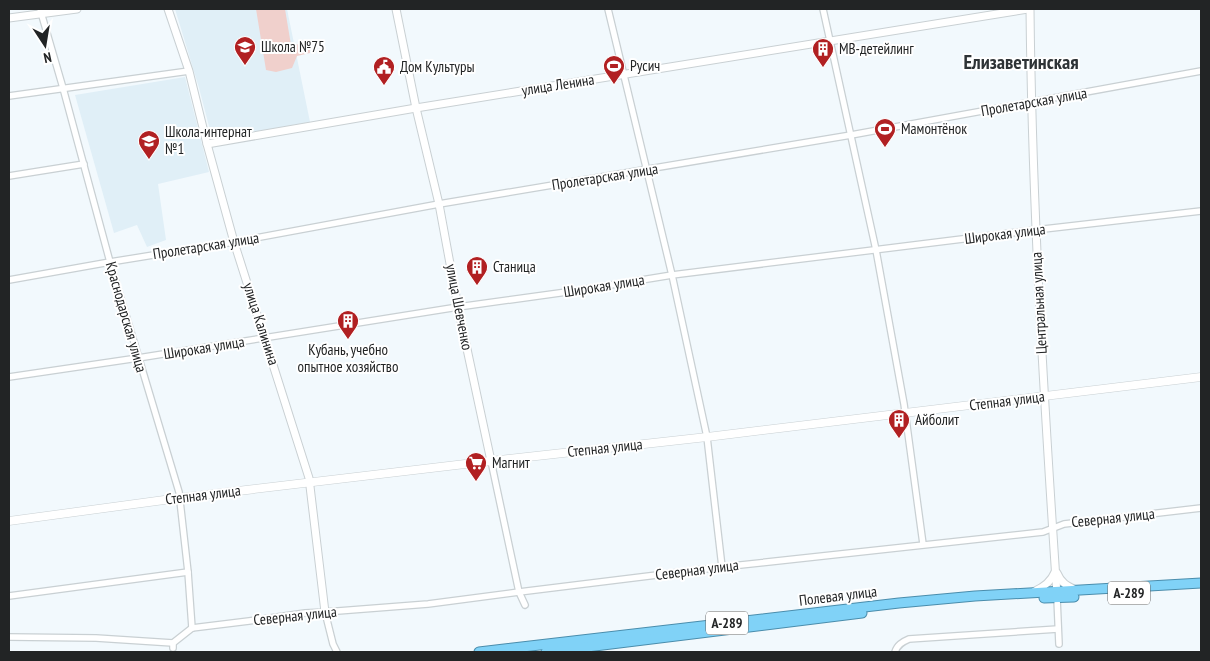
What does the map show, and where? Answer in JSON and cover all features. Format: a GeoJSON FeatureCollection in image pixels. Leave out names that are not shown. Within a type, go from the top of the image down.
{"type":"FeatureCollection","features":[{"type":"Feature","properties":{"kind":"highway","name":"Полевая улица"},"geometry":{"type":"LineString","coordinates":[[479,652],[899,603],[1029,593],[1057,595],[1076,590],[1201,583]]}},
{"type":"Feature","properties":{"kind":"highway","name":"Полевая улица"},"geometry":{"type":"LineString","coordinates":[[546,652],[900,608],[1057,595],[1201,589]]}},
{"type":"Feature","properties":{"kind":"main road","name":"Степная улица"},"geometry":{"type":"LineString","coordinates":[[9,521],[179,498],[707,437],[1201,377]]}},
{"type":"Feature","properties":{"kind":"street"},"geometry":{"type":"LineString","coordinates":[[9,18],[40,11],[77,9]]}},
{"type":"Feature","properties":{"kind":"street","name":"улица Калинина"},"geometry":{"type":"LineString","coordinates":[[168,9],[188,71],[206,144],[234,242],[310,483],[325,612],[336,652]]}},
{"type":"Feature","properties":{"kind":"street","name":"улица Шевченко"},"geometry":{"type":"LineString","coordinates":[[396,9],[519,592],[524,605]]}},
{"type":"Feature","properties":{"kind":"street"},"geometry":{"type":"LineString","coordinates":[[608,9],[672,275],[707,437],[722,567]]}},
{"type":"Feature","properties":{"kind":"street"},"geometry":{"type":"LineString","coordinates":[[823,9],[876,250],[904,404],[923,544]]}},
{"type":"Feature","properties":{"kind":"street","name":"улица Ленина"},"geometry":{"type":"LineString","coordinates":[[206,144],[416,108],[1029,9]]}},
{"type":"Feature","properties":{"kind":"street","name":"Центральная улица"},"geometry":{"type":"LineString","coordinates":[[1029,9],[1035,230],[1057,595]]}},
{"type":"Feature","properties":{"kind":"street","name":"Краснодарская улица"},"geometry":{"type":"LineString","coordinates":[[40,11],[64,88],[110,262],[179,492],[192,628]]}},
{"type":"Feature","properties":{"kind":"street"},"geometry":{"type":"LineString","coordinates":[[9,96],[188,71]]}},
{"type":"Feature","properties":{"kind":"street","name":"Пролетарская улица"},"geometry":{"type":"LineString","coordinates":[[9,280],[234,242],[438,204],[851,135],[1201,71]]}},
{"type":"Feature","properties":{"kind":"street"},"geometry":{"type":"LineString","coordinates":[[9,176],[84,164]]}},
{"type":"Feature","properties":{"kind":"street","name":"Широкая улица"},"geometry":{"type":"LineString","coordinates":[[9,377],[672,275],[1201,211]]}},
{"type":"Feature","properties":{"kind":"street","name":"Северная улица"},"geometry":{"type":"LineString","coordinates":[[192,628],[305,613],[428,604],[722,567],[1044,532],[1064,524],[1201,508]]}},
{"type":"Feature","properties":{"kind":"street"},"geometry":{"type":"LineString","coordinates":[[1056,569],[1059,579],[1064,585],[1076,590]]}},
{"type":"Feature","properties":{"kind":"street","name":"А-289"},"geometry":{"type":"LineString","coordinates":[[1029,593],[1046,585],[1056,569]]}},
{"type":"Feature","properties":{"kind":"street"},"geometry":{"type":"LineString","coordinates":[[9,596],[188,572]]}},
{"type":"Feature","properties":{"kind":"street"},"geometry":{"type":"LineString","coordinates":[[1057,595],[1059,644]]}},
{"type":"Feature","properties":{"kind":"street"},"geometry":{"type":"LineString","coordinates":[[9,637],[96,638],[173,645],[192,628]]}},
{"type":"Feature","properties":{"kind":"street"},"geometry":{"type":"LineString","coordinates":[[894,652],[902,642],[909,639],[1058,629]]}},
{"type":"Feature","properties":{"kind":"street"},"geometry":{"type":"LineString","coordinates":[[330,652],[333,644]]}},
{"type":"Feature","properties":{"kind":"shaded area","name":"Школа №75"},"geometry":{"type":"Polygon","coordinates":[[[175,9],[287,9],[310,122],[223,137],[210,130],[175,9]]]}},
{"type":"Feature","properties":{"kind":"shaded area"},"geometry":{"type":"Polygon","coordinates":[[[256,9],[285,9],[291,45],[310,43],[310,53],[297,56],[292,68],[276,72],[266,70],[256,9]]]}},
{"type":"Feature","properties":{"kind":"shaded area","name":"Школа-интернат №1"},"geometry":{"type":"Polygon","coordinates":[[[185,77],[209,172],[158,184],[166,240],[147,247],[137,225],[114,233],[75,95],[185,77]]]}},
{"type":"Feature","properties":{"kind":"place","name":"Школа №75"},"geometry":{"type":"Point","coordinates":[245,66]}},
{"type":"Feature","properties":{"kind":"place","name":"MB-детейлинг"},"geometry":{"type":"Point","coordinates":[823,68]}},
{"type":"Feature","properties":{"kind":"place","name":"Русич"},"geometry":{"type":"Point","coordinates":[614,85]}},
{"type":"Feature","properties":{"kind":"place","name":"Дом Культуры"},"geometry":{"type":"Point","coordinates":[384,86]}},
{"type":"Feature","properties":{"kind":"place","name":"Мамонтёнок"},"geometry":{"type":"Point","coordinates":[885,148]}},
{"type":"Feature","properties":{"kind":"place","name":"Школа-интернат №1"},"geometry":{"type":"Point","coordinates":[149,160]}},
{"type":"Feature","properties":{"kind":"place","name":"Станица"},"geometry":{"type":"Point","coordinates":[477,286]}},
{"type":"Feature","properties":{"kind":"place","name":"Кубань, учебно опытное хозяйство"},"geometry":{"type":"Point","coordinates":[348,340]}},
{"type":"Feature","properties":{"kind":"place","name":"Айболит"},"geometry":{"type":"Point","coordinates":[899,439]}},
{"type":"Feature","properties":{"kind":"place","name":"Магнит"},"geometry":{"type":"Point","coordinates":[476,482]}},
{"type":"Feature","properties":{"kind":"district","name":"Елизаветинская"},"geometry":{"type":"Point","coordinates":[1021,62]}}]}
